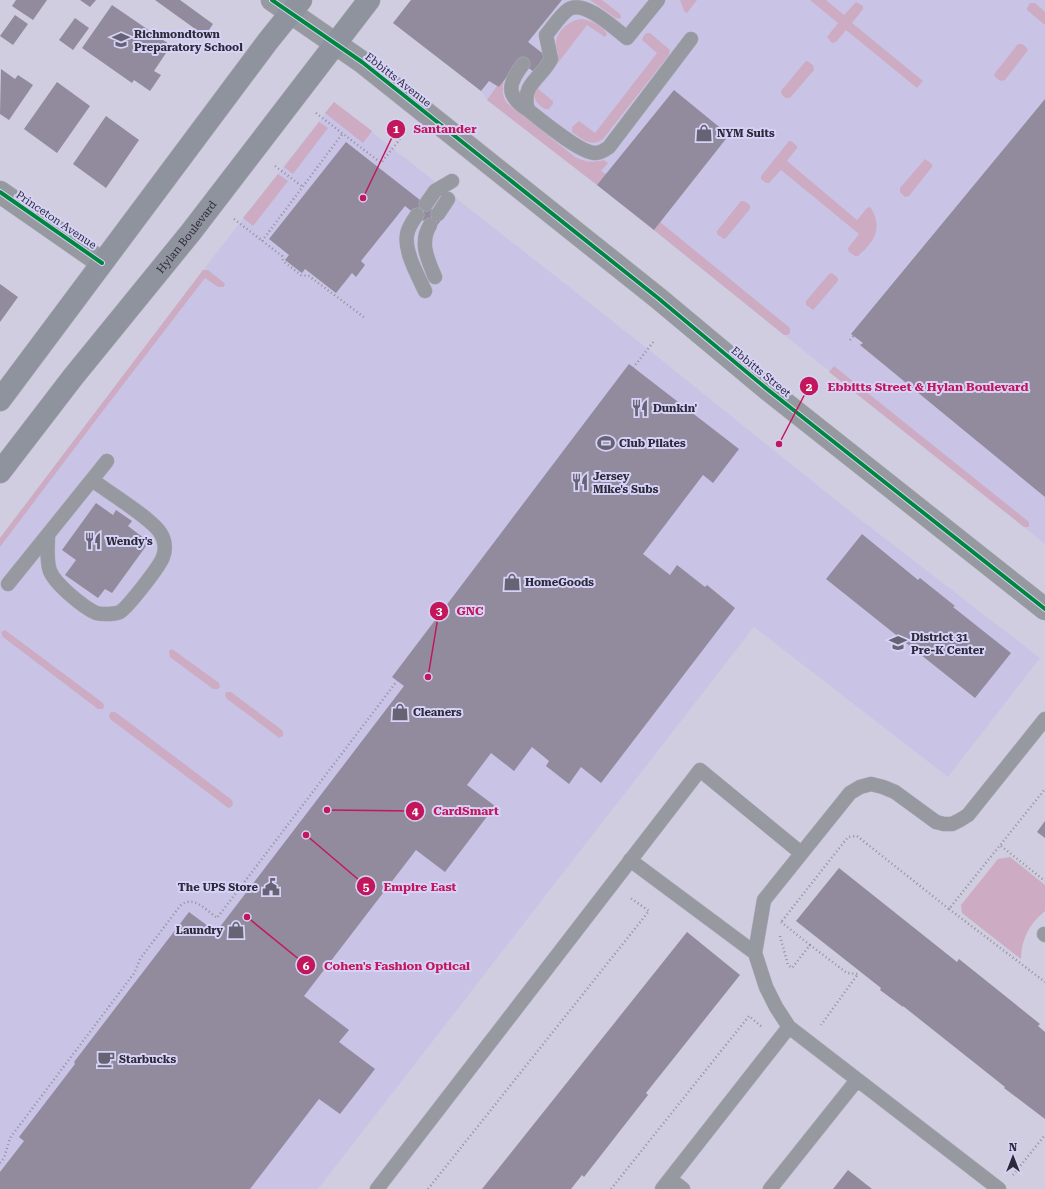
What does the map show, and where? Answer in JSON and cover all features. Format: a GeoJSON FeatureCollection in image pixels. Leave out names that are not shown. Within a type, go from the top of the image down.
{"type":"FeatureCollection","features":[{"type":"Feature","properties":{"kind":"main road","name":"Hylan Boulevard"},"geometry":{"type":"LineString","coordinates":[[0,472],[72,377],[191,232],[369,0]]}},
{"type":"Feature","properties":{"kind":"main road"},"geometry":{"type":"LineString","coordinates":[[0,400],[296,6]]}},
{"type":"Feature","properties":{"kind":"street","name":"Ebbitts Avenue"},"geometry":{"type":"LineString","coordinates":[[272,0],[296,6],[335,44],[362,62],[486,161]]}},
{"type":"Feature","properties":{"kind":"street","name":"Ebbitts Street"},"geometry":{"type":"LineString","coordinates":[[486,161],[658,298],[767,389],[1045,609]]}},
{"type":"Feature","properties":{"kind":"street","name":"Princeton Avenue"},"geometry":{"type":"LineString","coordinates":[[0,192],[102,263]]}},
{"type":"Feature","properties":{"kind":"lane"},"geometry":{"type":"LineString","coordinates":[[536,48],[568,10],[579,7],[594,13],[627,38],[658,0]]}},
{"type":"Feature","properties":{"kind":"lane"},"geometry":{"type":"LineString","coordinates":[[528,110],[526,101],[529,88],[551,59],[546,35]]}},
{"type":"Feature","properties":{"kind":"lane"},"geometry":{"type":"LineString","coordinates":[[524,64],[514,77],[511,92],[513,97],[520,105],[583,150],[596,154],[603,152],[609,147],[690,39]]}},
{"type":"Feature","properties":{"kind":"lane"},"geometry":{"type":"LineString","coordinates":[[426,204],[435,191],[452,181]]}},
{"type":"Feature","properties":{"kind":"lane"},"geometry":{"type":"LineString","coordinates":[[438,214],[448,199]]}},
{"type":"Feature","properties":{"kind":"lane"},"geometry":{"type":"LineString","coordinates":[[417,215],[410,225],[406,243],[425,291]]}},
{"type":"Feature","properties":{"kind":"lane"},"geometry":{"type":"LineString","coordinates":[[430,226],[426,232],[424,243],[425,253],[435,277]]}},
{"type":"Feature","properties":{"kind":"lane"},"geometry":{"type":"LineString","coordinates":[[8,584],[107,461]]}},
{"type":"Feature","properties":{"kind":"lane"},"geometry":{"type":"LineString","coordinates":[[48,534],[48,561],[50,571],[57,582],[76,599],[98,613],[120,612],[125,608],[163,559],[165,551],[162,534],[157,527],[92,480]]}},
{"type":"Feature","properties":{"kind":"lane"},"geometry":{"type":"LineString","coordinates":[[999,1189],[789,1027],[776,1007],[766,986],[755,953],[764,900],[850,793],[860,787],[871,784],[883,787],[895,792],[936,822],[952,824],[968,815],[1045,719]]}},
{"type":"Feature","properties":{"kind":"lane"},"geometry":{"type":"LineString","coordinates":[[377,1189],[700,770],[801,853]]}},
{"type":"Feature","properties":{"kind":"lane"},"geometry":{"type":"LineString","coordinates":[[630,860],[755,953]]}},
{"type":"Feature","properties":{"kind":"lane"},"geometry":{"type":"LineString","coordinates":[[683,1189],[666,1184],[789,1027]]}},
{"type":"Feature","properties":{"kind":"lane"},"geometry":{"type":"LineString","coordinates":[[770,1189],[857,1080]]}},
{"type":"Feature","properties":{"kind":"path"},"geometry":{"type":"LineString","coordinates":[[850,340],[1045,106]]}},
{"type":"Feature","properties":{"kind":"path"},"geometry":{"type":"LineString","coordinates":[[316,113],[381,163],[400,139]]}},
{"type":"Feature","properties":{"kind":"path"},"geometry":{"type":"LineString","coordinates":[[262,241],[343,133]]}},
{"type":"Feature","properties":{"kind":"path"},"geometry":{"type":"LineString","coordinates":[[275,166],[303,187]]}},
{"type":"Feature","properties":{"kind":"path"},"geometry":{"type":"LineString","coordinates":[[234,219],[282,256],[283,261],[302,275],[309,276],[365,318]]}},
{"type":"Feature","properties":{"kind":"path"},"geometry":{"type":"LineString","coordinates":[[946,234],[953,239],[968,220]]}},
{"type":"Feature","properties":{"kind":"path"},"geometry":{"type":"LineString","coordinates":[[633,368],[654,341]]}},
{"type":"Feature","properties":{"kind":"path"},"geometry":{"type":"LineString","coordinates":[[0,1163],[4,1158],[10,1138],[135,972],[140,959],[180,906],[185,901],[192,901],[217,918],[397,681]]}},
{"type":"Feature","properties":{"kind":"path"},"geometry":{"type":"LineString","coordinates":[[949,909],[1001,846],[1045,789]]}},
{"type":"Feature","properties":{"kind":"path"},"geometry":{"type":"LineString","coordinates":[[777,928],[848,837],[857,836],[949,909],[1045,982]]}},
{"type":"Feature","properties":{"kind":"path"},"geometry":{"type":"LineString","coordinates":[[1001,846],[1045,881]]}},
{"type":"Feature","properties":{"kind":"path"},"geometry":{"type":"LineString","coordinates":[[428,1189],[649,911]]}},
{"type":"Feature","properties":{"kind":"path"},"geometry":{"type":"LineString","coordinates":[[781,922],[847,972],[858,974],[833,1008]]}},
{"type":"Feature","properties":{"kind":"path"},"geometry":{"type":"LineString","coordinates":[[779,935],[788,965],[792,968],[810,945]]}},
{"type":"Feature","properties":{"kind":"path"},"geometry":{"type":"LineString","coordinates":[[611,1189],[749,1016]]}},
{"type":"Feature","properties":{"kind":"path"},"geometry":{"type":"LineString","coordinates":[[1026,1158],[1045,1135]]}},
{"type":"Feature","properties":{"kind":"shaded area"},"geometry":{"type":"Polygon","coordinates":[[[411,0],[1045,0],[1045,544],[597,185],[487,100],[481,91],[393,23],[411,0]]]}},
{"type":"Feature","properties":{"kind":"shaded area"},"geometry":{"type":"Polygon","coordinates":[[[590,0],[602,0],[620,14],[620,19],[616,18],[590,0]]]}},
{"type":"Feature","properties":{"kind":"shaded area"},"geometry":{"type":"Polygon","coordinates":[[[680,0],[697,0],[687,13],[684,11],[680,0]]]}},
{"type":"Feature","properties":{"kind":"shaded area"},"geometry":{"type":"Polygon","coordinates":[[[810,0],[826,0],[844,15],[856,2],[863,6],[863,9],[852,23],[923,81],[917,88],[846,30],[836,42],[832,43],[827,37],[838,23],[810,0]]]}},
{"type":"Feature","properties":{"kind":"shaded area"},"geometry":{"type":"Polygon","coordinates":[[[1030,3],[1035,3],[1045,12],[1045,25],[1027,10],[1030,3]]]}},
{"type":"Feature","properties":{"kind":"shaded area"},"geometry":{"type":"Polygon","coordinates":[[[582,19],[597,24],[606,32],[607,35],[604,37],[587,25],[538,89],[553,101],[553,104],[549,109],[545,109],[536,101],[534,89],[558,58],[556,41],[560,32],[568,24],[582,19]]]}},
{"type":"Feature","properties":{"kind":"shaded area"},"geometry":{"type":"Polygon","coordinates":[[[650,33],[670,50],[669,55],[603,139],[594,143],[583,140],[572,132],[572,127],[579,121],[595,133],[657,53],[642,40],[644,35],[650,33]]]}},
{"type":"Feature","properties":{"kind":"shaded area"},"geometry":{"type":"Polygon","coordinates":[[[1018,44],[1022,44],[1028,50],[1005,80],[1000,81],[994,76],[995,73],[1018,44]]]}},
{"type":"Feature","properties":{"kind":"shaded area"},"geometry":{"type":"Polygon","coordinates":[[[807,61],[813,65],[814,70],[790,98],[786,98],[782,95],[781,91],[807,61]]]}},
{"type":"Feature","properties":{"kind":"shaded area"},"geometry":{"type":"Polygon","coordinates":[[[504,81],[503,92],[507,103],[575,157],[589,162],[604,160],[608,163],[601,171],[606,174],[597,185],[487,100],[497,86],[499,87],[504,81]]]}},
{"type":"Feature","properties":{"kind":"shaded area"},"geometry":{"type":"Polygon","coordinates":[[[334,102],[643,345],[847,509],[1040,658],[948,777],[754,627],[318,1189],[0,1189],[0,538],[203,270],[334,102]]]}},
{"type":"Feature","properties":{"kind":"shaded area"},"geometry":{"type":"Polygon","coordinates":[[[334,102],[372,131],[363,143],[325,113],[334,102]]]}},
{"type":"Feature","properties":{"kind":"shaded area"},"geometry":{"type":"Polygon","coordinates":[[[319,122],[328,128],[293,174],[284,167],[319,122]]]}},
{"type":"Feature","properties":{"kind":"shaded area"},"geometry":{"type":"Polygon","coordinates":[[[789,141],[797,146],[797,148],[787,161],[857,220],[867,208],[870,207],[874,215],[877,228],[873,240],[858,256],[855,256],[849,252],[848,248],[859,234],[781,170],[769,183],[766,183],[761,179],[761,176],[789,141]]]}},
{"type":"Feature","properties":{"kind":"shaded area"},"geometry":{"type":"Polygon","coordinates":[[[925,159],[932,164],[932,167],[909,196],[905,197],[900,192],[900,188],[925,159]]]}},
{"type":"Feature","properties":{"kind":"shaded area"},"geometry":{"type":"Polygon","coordinates":[[[278,174],[288,181],[253,226],[243,218],[278,174]]]}},
{"type":"Feature","properties":{"kind":"shaded area"},"geometry":{"type":"Polygon","coordinates":[[[741,201],[744,201],[750,205],[750,209],[724,239],[717,234],[717,231],[741,201]]]}},
{"type":"Feature","properties":{"kind":"shaded area"},"geometry":{"type":"Polygon","coordinates":[[[660,222],[790,328],[790,333],[784,335],[654,230],[660,222]]]}},
{"type":"Feature","properties":{"kind":"shaded area"},"geometry":{"type":"Polygon","coordinates":[[[203,270],[208,270],[223,282],[225,284],[224,287],[218,287],[205,278],[0,547],[0,538],[203,270]]]}},
{"type":"Feature","properties":{"kind":"shaded area"},"geometry":{"type":"Polygon","coordinates":[[[832,273],[838,278],[838,281],[813,310],[806,305],[806,301],[829,274],[832,273]]]}},
{"type":"Feature","properties":{"kind":"shaded area"},"geometry":{"type":"Polygon","coordinates":[[[834,366],[1029,522],[1029,527],[1024,527],[829,372],[834,366]]]}},
{"type":"Feature","properties":{"kind":"shaded area"},"geometry":{"type":"Polygon","coordinates":[[[5,630],[103,703],[103,709],[98,709],[3,637],[1,632],[5,630]]]}},
{"type":"Feature","properties":{"kind":"shaded area"},"geometry":{"type":"Polygon","coordinates":[[[172,649],[219,683],[220,687],[218,689],[213,689],[170,657],[169,651],[172,649]]]}},
{"type":"Feature","properties":{"kind":"shaded area"},"geometry":{"type":"Polygon","coordinates":[[[226,692],[231,692],[282,730],[283,736],[279,738],[227,699],[225,695],[226,692]]]}},
{"type":"Feature","properties":{"kind":"shaded area"},"geometry":{"type":"Polygon","coordinates":[[[111,712],[115,712],[232,800],[232,806],[229,808],[227,807],[110,719],[109,715],[111,712]]]}},
{"type":"Feature","properties":{"kind":"shaded area"},"geometry":{"type":"Polygon","coordinates":[[[1010,857],[1045,885],[1045,911],[1027,932],[1021,952],[1021,959],[962,913],[961,905],[998,859],[1010,857]]]}},
{"type":"Feature","properties":{"kind":"building"},"geometry":{"type":"Polygon","coordinates":[[[16,0],[47,0],[33,20],[12,6],[16,0]]]}},
{"type":"Feature","properties":{"kind":"building"},"geometry":{"type":"Polygon","coordinates":[[[80,0],[96,0],[90,7],[80,0]]]}},
{"type":"Feature","properties":{"kind":"building"},"geometry":{"type":"Polygon","coordinates":[[[155,0],[180,0],[213,24],[205,36],[155,0]]]}},
{"type":"Feature","properties":{"kind":"building"},"geometry":{"type":"Polygon","coordinates":[[[411,0],[562,0],[528,42],[546,56],[534,72],[519,61],[499,87],[489,81],[481,91],[393,23],[411,0]]]}},
{"type":"Feature","properties":{"kind":"building"},"geometry":{"type":"Polygon","coordinates":[[[112,5],[169,44],[166,49],[168,50],[154,71],[161,75],[150,91],[134,80],[132,83],[82,48],[112,5]]]}},
{"type":"Feature","properties":{"kind":"building"},"geometry":{"type":"Polygon","coordinates":[[[15,15],[28,24],[13,45],[0,36],[15,15]]]}},
{"type":"Feature","properties":{"kind":"building"},"geometry":{"type":"Polygon","coordinates":[[[75,18],[89,28],[73,50],[59,40],[75,18]]]}},
{"type":"Feature","properties":{"kind":"building"},"geometry":{"type":"Polygon","coordinates":[[[1,69],[15,79],[18,75],[33,85],[9,120],[0,114],[1,69]]]}},
{"type":"Feature","properties":{"kind":"building"},"geometry":{"type":"Polygon","coordinates":[[[57,82],[90,106],[57,153],[24,129],[57,82]]]}},
{"type":"Feature","properties":{"kind":"building"},"geometry":{"type":"Polygon","coordinates":[[[674,90],[729,135],[654,230],[597,185],[674,90]]]}},
{"type":"Feature","properties":{"kind":"building"},"geometry":{"type":"Polygon","coordinates":[[[1045,99],[1045,497],[860,345],[863,343],[851,334],[1045,99]]]}},
{"type":"Feature","properties":{"kind":"building"},"geometry":{"type":"Polygon","coordinates":[[[106,116],[139,140],[106,188],[73,164],[106,116]]]}},
{"type":"Feature","properties":{"kind":"building"},"geometry":{"type":"Polygon","coordinates":[[[346,142],[443,218],[434,229],[405,206],[361,261],[365,265],[356,277],[352,273],[336,293],[305,269],[302,273],[285,260],[289,255],[269,239],[346,142]]]}},
{"type":"Feature","properties":{"kind":"building"},"geometry":{"type":"Polygon","coordinates":[[[0,284],[18,297],[0,322],[0,284]]]}},
{"type":"Feature","properties":{"kind":"building"},"geometry":{"type":"Polygon","coordinates":[[[629,364],[739,449],[713,483],[703,475],[643,554],[670,575],[677,565],[705,587],[707,585],[735,608],[601,783],[581,767],[569,784],[546,766],[549,761],[532,747],[514,771],[491,753],[467,785],[495,806],[445,872],[416,850],[304,996],[349,1030],[339,1042],[375,1069],[340,1114],[319,1099],[250,1189],[0,1189],[0,1172],[24,1141],[19,1137],[75,1064],[74,1062],[189,912],[216,932],[404,686],[392,677],[629,364]]]}},
{"type":"Feature","properties":{"kind":"building"},"geometry":{"type":"Polygon","coordinates":[[[96,503],[113,515],[116,510],[132,521],[128,526],[149,542],[112,593],[105,589],[98,598],[65,575],[76,560],[62,550],[96,503]]]}},
{"type":"Feature","properties":{"kind":"building"},"geometry":{"type":"Polygon","coordinates":[[[862,534],[918,580],[920,578],[955,606],[953,607],[1011,653],[975,698],[826,579],[862,534]]]}},
{"type":"Feature","properties":{"kind":"building"},"geometry":{"type":"Polygon","coordinates":[[[1045,821],[1045,838],[1037,832],[1045,821]]]}},
{"type":"Feature","properties":{"kind":"building"},"geometry":{"type":"Polygon","coordinates":[[[839,868],[957,962],[959,959],[1040,1024],[1038,1026],[1045,1032],[1045,1119],[1004,1088],[1005,1087],[903,1006],[880,990],[881,988],[796,921],[839,868]]]}},
{"type":"Feature","properties":{"kind":"building"},"geometry":{"type":"Polygon","coordinates":[[[687,932],[740,975],[646,1093],[648,1095],[584,1177],[582,1175],[571,1189],[482,1189],[687,932]]]}},
{"type":"Feature","properties":{"kind":"building"},"geometry":{"type":"Polygon","coordinates":[[[848,1170],[872,1189],[833,1189],[848,1170]]]}},
{"type":"Feature","properties":{"kind":"cycle path"},"geometry":{"type":"LineString","coordinates":[[272,0],[362,62],[658,298],[767,389],[1045,609]]}},
{"type":"Feature","properties":{"kind":"cycle path"},"geometry":{"type":"LineString","coordinates":[[0,192],[102,263]]}},
{"type":"Feature","properties":{"kind":"place","name":"Richmondtown Preparatory School"},"geometry":{"type":"Point","coordinates":[121,40]}},
{"type":"Feature","properties":{"kind":"place","name":"NYM Suits"},"geometry":{"type":"Point","coordinates":[704,133]}},
{"type":"Feature","properties":{"kind":"place","name":"Santander"},"geometry":{"type":"Point","coordinates":[363,198]}},
{"type":"Feature","properties":{"kind":"place","name":"Dunkin'"},"geometry":{"type":"Point","coordinates":[640,408]}},
{"type":"Feature","properties":{"kind":"place","name":"Club Pilates"},"geometry":{"type":"Point","coordinates":[606,443]}},
{"type":"Feature","properties":{"kind":"place","name":"Ebbitts Street & Hylan Boulevard"},"geometry":{"type":"Point","coordinates":[779,444]}},
{"type":"Feature","properties":{"kind":"place","name":"Jersey Mike's Subs"},"geometry":{"type":"Point","coordinates":[580,482]}},
{"type":"Feature","properties":{"kind":"place","name":"Wendy's"},"geometry":{"type":"Point","coordinates":[93,541]}},
{"type":"Feature","properties":{"kind":"place","name":"HomeGoods"},"geometry":{"type":"Point","coordinates":[512,582]}},
{"type":"Feature","properties":{"kind":"place","name":"District 31 Pre-K Center"},"geometry":{"type":"Point","coordinates":[898,643]}},
{"type":"Feature","properties":{"kind":"place","name":"GNC"},"geometry":{"type":"Point","coordinates":[428,677]}},
{"type":"Feature","properties":{"kind":"place","name":"Cleaners"},"geometry":{"type":"Point","coordinates":[400,712]}},
{"type":"Feature","properties":{"kind":"place","name":"CardSmart"},"geometry":{"type":"Point","coordinates":[327,810]}},
{"type":"Feature","properties":{"kind":"place","name":"Empire East"},"geometry":{"type":"Point","coordinates":[306,835]}},
{"type":"Feature","properties":{"kind":"place","name":"The UPS Store"},"geometry":{"type":"Point","coordinates":[271,887]}},
{"type":"Feature","properties":{"kind":"place","name":"Cohen's Fashion Optical"},"geometry":{"type":"Point","coordinates":[247,917]}},
{"type":"Feature","properties":{"kind":"place","name":"Laundry"},"geometry":{"type":"Point","coordinates":[236,930]}},
{"type":"Feature","properties":{"kind":"place","name":"Starbucks"},"geometry":{"type":"Point","coordinates":[106,1059]}}]}
